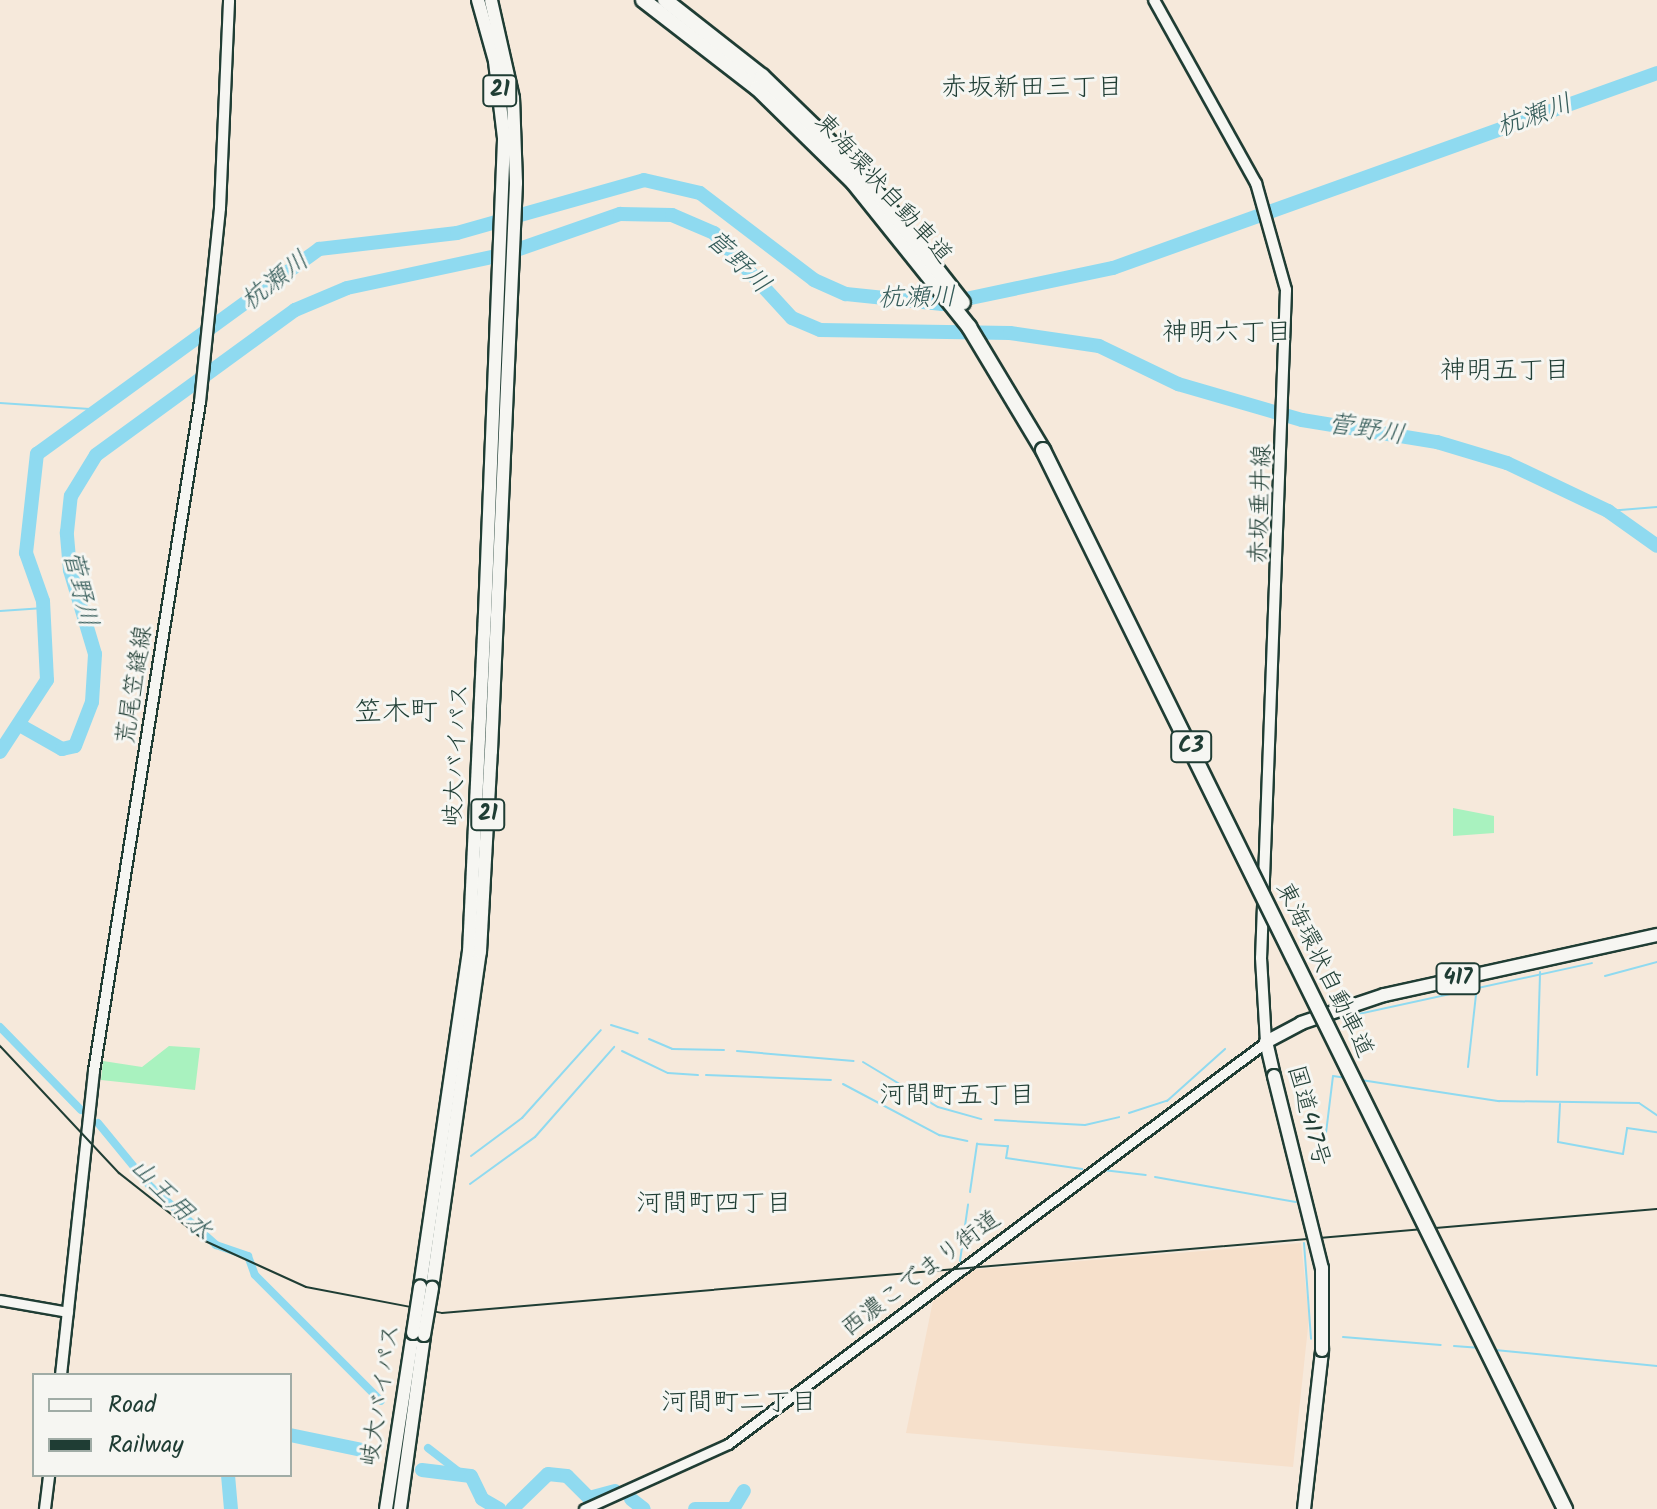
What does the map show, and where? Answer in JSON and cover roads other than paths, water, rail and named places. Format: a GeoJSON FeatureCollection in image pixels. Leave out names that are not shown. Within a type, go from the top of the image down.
{"type":"FeatureCollection","features":[{"type":"Feature","properties":{"kind":"highway","name":"岐大バイパス"},"geometry":{"type":"LineString","coordinates":[[478,0],[501,98],[510,183]]}},
{"type":"Feature","properties":{"kind":"highway","name":"岐大バイパス"},"geometry":{"type":"LineString","coordinates":[[386,1509],[426,1287],[469,952],[503,340],[513,98],[491,0]]}},
{"type":"Feature","properties":{"kind":"highway","name":"東海環状自動車道"},"geometry":{"type":"LineString","coordinates":[[643,0],[757,88],[853,182],[969,327],[1043,450]]}},
{"type":"Feature","properties":{"kind":"highway","name":"東海環状自動車道"},"geometry":{"type":"LineString","coordinates":[[665,0],[814,124],[901,217],[960,299],[1043,450],[1565,1509]]}},
{"type":"Feature","properties":{"kind":"highway","name":"国道417号"},"geometry":{"type":"LineString","coordinates":[[1304,1509],[1322,1350],[1322,1268],[1266,1042],[1384,995],[1657,935]]}},
{"type":"Feature","properties":{"kind":"highway","name":"岐大バイパス"},"geometry":{"type":"LineString","coordinates":[[400,1509],[418,1334]]}},
{"type":"Feature","properties":{"kind":"main road","name":"荒尾笠縫線"},"geometry":{"type":"LineString","coordinates":[[61,1373],[92,1081],[201,394],[229,0]]}},
{"type":"Feature","properties":{"kind":"main road","name":"赤坂垂井線"},"geometry":{"type":"LineString","coordinates":[[1154,0],[1249,168],[1283,264],[1285,405],[1261,958],[1266,1042]]}},
{"type":"Feature","properties":{"kind":"main road"},"geometry":{"type":"LineString","coordinates":[[45,1509],[49,1477]]}},
{"type":"Feature","properties":{"kind":"street","name":"西濃こでまり街道"},"geometry":{"type":"LineString","coordinates":[[584,1509],[728,1444],[1266,1042]]}},
{"type":"Feature","properties":{"kind":"street"},"geometry":{"type":"LineString","coordinates":[[0,1300],[68,1312]]}},
{"type":"Feature","properties":{"kind":"waterway","name":"杭瀬川"},"geometry":{"type":"LineString","coordinates":[[0,752],[47,680],[43,601],[26,553],[37,454],[319,249],[457,233],[644,180],[700,193],[814,280],[846,294],[942,304],[1113,268],[1657,73]]}},
{"type":"Feature","properties":{"kind":"waterway","name":"菅野川"},"geometry":{"type":"LineString","coordinates":[[23,727],[62,749],[75,746],[92,702],[95,654],[70,570],[67,532],[71,496],[96,455],[295,310],[347,288],[505,254],[620,214],[672,215],[714,233],[792,318],[820,330],[1010,333],[1099,346],[1178,384],[1302,420],[1437,442],[1507,463],[1608,511],[1657,546]]}},
{"type":"Feature","properties":{"kind":"waterway","name":"杭瀬川"},"geometry":{"type":"LineString","coordinates":[[0,403],[90,409]]}},
{"type":"Feature","properties":{"kind":"waterway"},"geometry":{"type":"LineString","coordinates":[[1608,511],[1657,507]]}},
{"type":"Feature","properties":{"kind":"waterway"},"geometry":{"type":"LineString","coordinates":[[0,611],[44,608]]}},
{"type":"Feature","properties":{"kind":"waterway"},"geometry":{"type":"LineString","coordinates":[[1605,976],[1657,962]]}},
{"type":"Feature","properties":{"kind":"waterway"},"geometry":{"type":"LineString","coordinates":[[1331,1020],[1592,963]]}},
{"type":"Feature","properties":{"kind":"waterway"},"geometry":{"type":"LineString","coordinates":[[1537,1075],[1540,972]]}},
{"type":"Feature","properties":{"kind":"waterway"},"geometry":{"type":"LineString","coordinates":[[1468,1067],[1477,985]]}},
{"type":"Feature","properties":{"kind":"waterway"},"geometry":{"type":"LineString","coordinates":[[611,1025],[638,1033]]}},
{"type":"Feature","properties":{"kind":"waterway","name":"山王用水"},"geometry":{"type":"LineString","coordinates":[[0,1027],[81,1110]]}},
{"type":"Feature","properties":{"kind":"waterway"},"geometry":{"type":"LineString","coordinates":[[471,1156],[522,1118],[601,1030]]}},
{"type":"Feature","properties":{"kind":"waterway"},"geometry":{"type":"LineString","coordinates":[[649,1039],[672,1049],[724,1050]]}},
{"type":"Feature","properties":{"kind":"waterway"},"geometry":{"type":"LineString","coordinates":[[470,1184],[535,1137],[614,1047]]}},
{"type":"Feature","properties":{"kind":"waterway"},"geometry":{"type":"LineString","coordinates":[[1129,1113],[1167,1101],[1225,1049]]}},
{"type":"Feature","properties":{"kind":"waterway"},"geometry":{"type":"LineString","coordinates":[[622,1051],[668,1073],[698,1075]]}},
{"type":"Feature","properties":{"kind":"waterway"},"geometry":{"type":"LineString","coordinates":[[737,1051],[854,1061]]}},
{"type":"Feature","properties":{"kind":"waterway"},"geometry":{"type":"LineString","coordinates":[[863,1062],[938,1107],[981,1119]]}},
{"type":"Feature","properties":{"kind":"waterway"},"geometry":{"type":"LineString","coordinates":[[706,1075],[831,1080]]}},
{"type":"Feature","properties":{"kind":"waterway"},"geometry":{"type":"LineString","coordinates":[[1326,1133],[1333,1076],[1347,1078]]}},
{"type":"Feature","properties":{"kind":"waterway"},"geometry":{"type":"LineString","coordinates":[[1361,1080],[1499,1101],[1639,1103],[1657,1115]]}},
{"type":"Feature","properties":{"kind":"waterway"},"geometry":{"type":"LineString","coordinates":[[843,1084],[939,1135],[967,1141]]}},
{"type":"Feature","properties":{"kind":"waterway"},"geometry":{"type":"LineString","coordinates":[[1560,1104],[1558,1142],[1623,1154],[1627,1128],[1657,1132]]}},
{"type":"Feature","properties":{"kind":"waterway"},"geometry":{"type":"LineString","coordinates":[[995,1120],[1085,1125],[1119,1117]]}},
{"type":"Feature","properties":{"kind":"waterway","name":"山王用水"},"geometry":{"type":"LineString","coordinates":[[98,1123],[149,1185],[216,1245],[248,1256],[255,1275],[381,1401]]}},
{"type":"Feature","properties":{"kind":"waterway"},"geometry":{"type":"LineString","coordinates":[[970,1192],[977,1144],[1008,1146],[1006,1158],[1082,1169]]}},
{"type":"Feature","properties":{"kind":"waterway"},"geometry":{"type":"LineString","coordinates":[[1103,1170],[1146,1175]]}},
{"type":"Feature","properties":{"kind":"waterway"},"geometry":{"type":"LineString","coordinates":[[1155,1177],[1296,1202]]}},
{"type":"Feature","properties":{"kind":"waterway"},"geometry":{"type":"LineString","coordinates":[[960,1261],[968,1205]]}},
{"type":"Feature","properties":{"kind":"waterway"},"geometry":{"type":"LineString","coordinates":[[1304,1243],[1311,1339]]}},
{"type":"Feature","properties":{"kind":"waterway"},"geometry":{"type":"LineString","coordinates":[[1343,1337],[1441,1345]]}},
{"type":"Feature","properties":{"kind":"waterway"},"geometry":{"type":"LineString","coordinates":[[1454,1346],[1481,1348]]}},
{"type":"Feature","properties":{"kind":"waterway"},"geometry":{"type":"LineString","coordinates":[[1495,1350],[1657,1366]]}},
{"type":"Feature","properties":{"kind":"waterway"},"geometry":{"type":"LineString","coordinates":[[292,1435],[372,1452]]}},
{"type":"Feature","properties":{"kind":"waterway","name":"山王用水"},"geometry":{"type":"LineString","coordinates":[[428,1448],[463,1475]]}},
{"type":"Feature","properties":{"kind":"waterway"},"geometry":{"type":"LineString","coordinates":[[422,1470],[471,1476],[482,1499],[499,1509]]}},
{"type":"Feature","properties":{"kind":"waterway"},"geometry":{"type":"LineString","coordinates":[[512,1509],[548,1474],[567,1476],[589,1498],[615,1491]]}},
{"type":"Feature","properties":{"kind":"waterway"},"geometry":{"type":"LineString","coordinates":[[228,1477],[231,1509]]}},
{"type":"Feature","properties":{"kind":"waterway"},"geometry":{"type":"LineString","coordinates":[[695,1509],[733,1509],[744,1491]]}},
{"type":"Feature","properties":{"kind":"waterway"},"geometry":{"type":"LineString","coordinates":[[631,1499],[644,1509]]}},
{"type":"Feature","properties":{"kind":"railway"},"geometry":{"type":"LineString","coordinates":[[0,1046],[119,1173],[205,1241],[306,1287],[442,1313],[1657,1209]]}},
{"type":"Feature","properties":{"kind":"district","name":"赤坂新田三丁目"},"geometry":{"type":"Point","coordinates":[1032,89]}},
{"type":"Feature","properties":{"kind":"district","name":"神明六丁目"},"geometry":{"type":"Point","coordinates":[1227,334]}},
{"type":"Feature","properties":{"kind":"district","name":"神明五丁目"},"geometry":{"type":"Point","coordinates":[1505,372]}},
{"type":"Feature","properties":{"kind":"district","name":"笠木町"},"geometry":{"type":"Point","coordinates":[396,713]}},
{"type":"Feature","properties":{"kind":"district","name":"河間町五丁目"},"geometry":{"type":"Point","coordinates":[957,1097]}},
{"type":"Feature","properties":{"kind":"district","name":"河間町四丁目"},"geometry":{"type":"Point","coordinates":[714,1205]}},
{"type":"Feature","properties":{"kind":"district","name":"河間町二丁目"},"geometry":{"type":"Point","coordinates":[739,1404]}}]}
